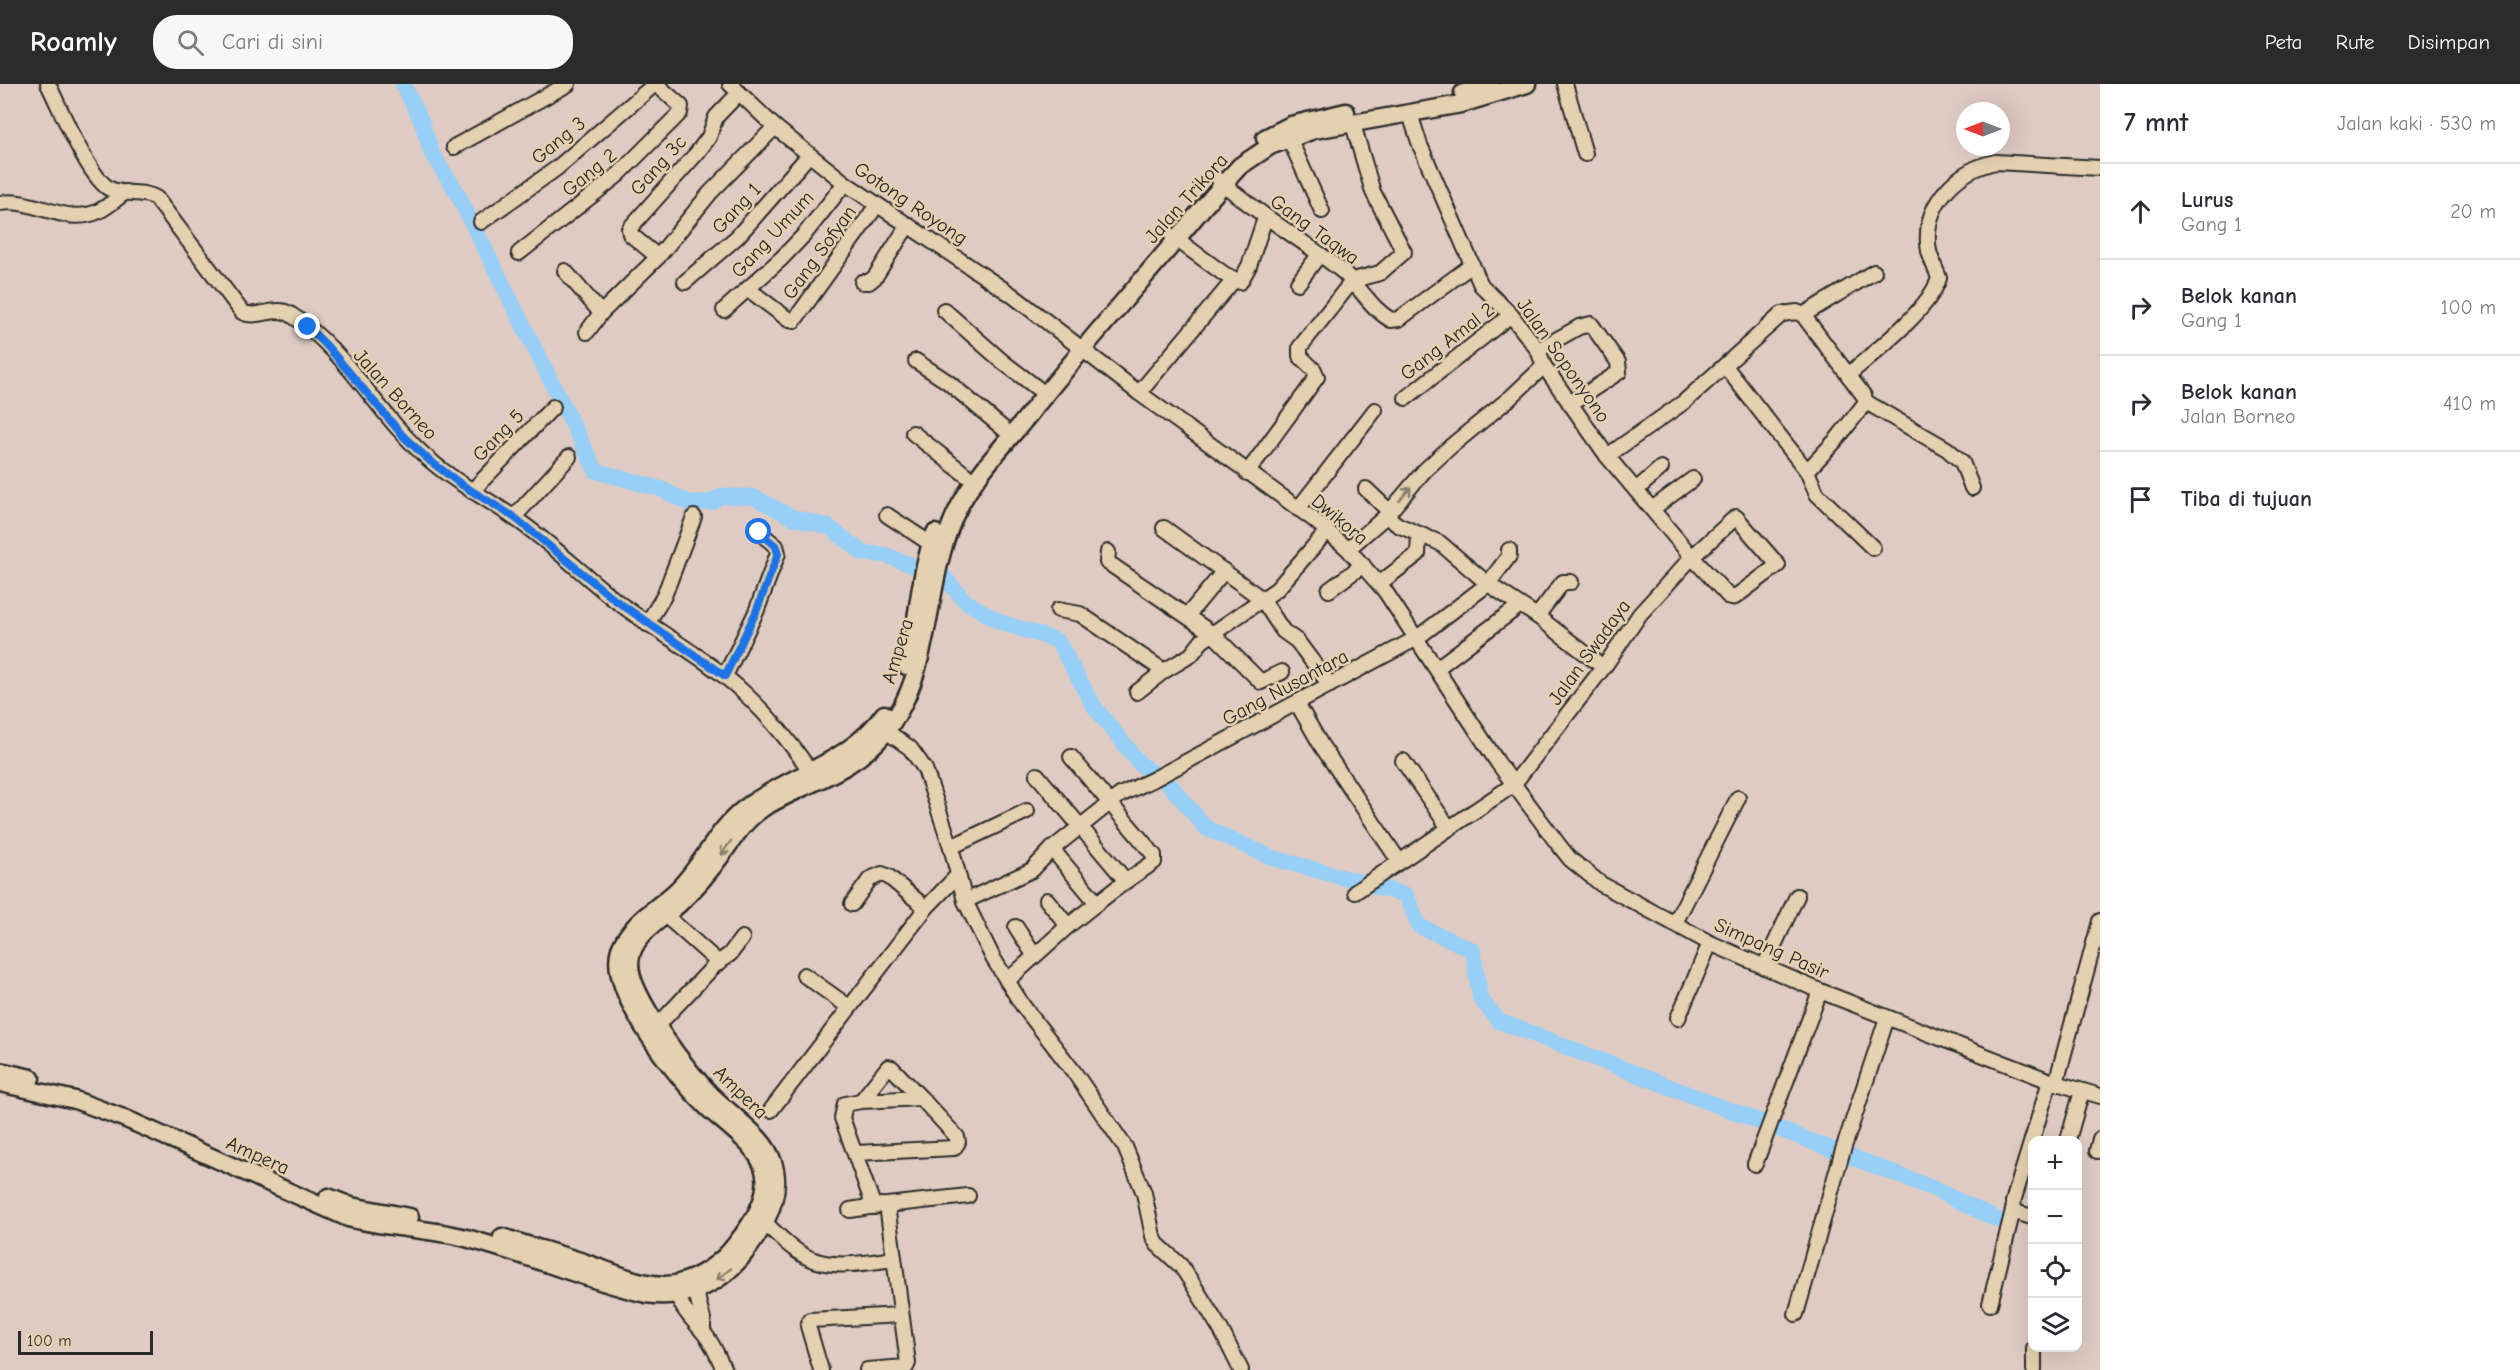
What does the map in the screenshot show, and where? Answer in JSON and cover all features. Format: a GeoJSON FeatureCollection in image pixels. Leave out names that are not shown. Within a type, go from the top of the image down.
{"type":"FeatureCollection","features":[{"type":"Feature","properties":{"kind":"main road","name":"Jalan Trikora"},"geometry":{"type":"LineString","coordinates":[[1080,347],[1250,148],[1291,125],[1322,116],[1447,96],[1491,84]]}},
{"type":"Feature","properties":{"kind":"main road","name":"Jalan Trikora"},"geometry":{"type":"LineString","coordinates":[[1221,181],[1255,155],[1289,138],[1314,130],[1352,121],[1410,114],[1491,97],[1527,84]]}},
{"type":"Feature","properties":{"kind":"main road","name":"Ampera"},"geometry":{"type":"LineString","coordinates":[[932,554],[945,538],[966,493],[1042,392],[1080,347]]}},
{"type":"Feature","properties":{"kind":"main road","name":"Ampera"},"geometry":{"type":"LineString","coordinates":[[694,1285],[726,1256],[746,1232],[763,1195],[764,1168],[754,1152],[688,1087],[644,1027],[621,984],[618,971],[619,953],[627,937],[640,922],[689,878],[723,830],[735,818],[755,802],[886,731],[903,702],[918,667],[932,554],[952,496],[966,475],[1042,392]]}},
{"type":"Feature","properties":{"kind":"main road","name":"Ampera"},"geometry":{"type":"LineString","coordinates":[[0,1071],[53,1089],[128,1109],[351,1206],[452,1223],[676,1290],[731,1269],[765,1223],[776,1194],[776,1168],[759,1139],[704,1087],[658,1026],[636,989],[630,960],[635,945],[699,884],[749,819],[763,808],[848,766],[868,742],[904,676],[928,588]]}},
{"type":"Feature","properties":{"kind":"main road","name":"Ampera"},"geometry":{"type":"LineString","coordinates":[[0,1083],[53,1089]]}},
{"type":"Feature","properties":{"kind":"street","name":"Jalan Borneo"},"geometry":{"type":"LineString","coordinates":[[48,84],[91,170],[108,188],[149,194],[162,204],[242,312],[256,315],[278,311],[287,312],[308,327],[335,355],[404,437],[430,461],[514,517],[647,624],[725,676],[765,714],[812,772]]}},
{"type":"Feature","properties":{"kind":"street"},"geometry":{"type":"LineString","coordinates":[[454,147],[567,84]]}},
{"type":"Feature","properties":{"kind":"street","name":"Gang 2"},"geometry":{"type":"LineString","coordinates":[[519,253],[618,175],[681,112],[681,106],[656,84]]}},
{"type":"Feature","properties":{"kind":"street","name":"Gang 3"},"geometry":{"type":"LineString","coordinates":[[481,222],[556,168],[656,84]]}},
{"type":"Feature","properties":{"kind":"street"},"geometry":{"type":"LineString","coordinates":[[1565,84],[1586,154]]}},
{"type":"Feature","properties":{"kind":"street","name":"Gotong Royong"},"geometry":{"type":"LineString","coordinates":[[734,88],[775,127],[845,183],[979,271],[1080,347]]}},
{"type":"Feature","properties":{"kind":"street","name":"Gang 3c"},"geometry":{"type":"LineString","coordinates":[[657,257],[630,234],[629,229],[709,137],[716,117],[734,88]]}},
{"type":"Feature","properties":{"kind":"street","name":"Jalan Soponyono"},"geometry":{"type":"LineString","coordinates":[[1410,114],[1420,145],[1481,285],[1511,315],[1538,350],[1544,366],[1607,456],[1688,552],[1730,598],[1735,597],[1778,565],[1736,517],[1688,552]]}},
{"type":"Feature","properties":{"kind":"street"},"geometry":{"type":"LineString","coordinates":[[1247,473],[1317,377],[1314,370],[1300,356],[1300,347],[1353,280],[1380,273],[1404,252],[1373,192],[1352,121]]}},
{"type":"Feature","properties":{"kind":"street"},"geometry":{"type":"LineString","coordinates":[[587,332],[602,313],[657,257],[710,193],[775,127]]}},
{"type":"Feature","properties":{"kind":"street"},"geometry":{"type":"LineString","coordinates":[[1289,138],[1322,211]]}},
{"type":"Feature","properties":{"kind":"street","name":"Gang 1"},"geometry":{"type":"LineString","coordinates":[[685,282],[737,237],[809,155]]}},
{"type":"Feature","properties":{"kind":"street"},"geometry":{"type":"LineString","coordinates":[[1848,375],[1900,329],[1920,308],[1938,282],[1940,278],[1929,254],[1928,234],[1935,209],[1946,190],[1958,178],[1981,164],[1996,162],[2100,168]]}},
{"type":"Feature","properties":{"kind":"street","name":"Gang Taqwa"},"geometry":{"type":"LineString","coordinates":[[1221,181],[1265,218],[1353,280],[1379,311],[1390,320],[1395,320],[1472,265]]}},
{"type":"Feature","properties":{"kind":"street","name":"Gang Umum"},"geometry":{"type":"LineString","coordinates":[[723,310],[804,235],[845,183]]}},
{"type":"Feature","properties":{"kind":"street"},"geometry":{"type":"LineString","coordinates":[[0,203],[12,202],[68,215],[84,215],[97,212],[126,192]]}},
{"type":"Feature","properties":{"kind":"street","name":"Gang Sofyan"},"geometry":{"type":"LineString","coordinates":[[748,289],[789,320],[794,321],[877,206]]}},
{"type":"Feature","properties":{"kind":"street"},"geometry":{"type":"LineString","coordinates":[[1174,237],[1233,281],[1240,282],[1250,266],[1265,218]]}},
{"type":"Feature","properties":{"kind":"street"},"geometry":{"type":"LineString","coordinates":[[862,282],[869,282],[875,277],[908,225]]}},
{"type":"Feature","properties":{"kind":"street"},"geometry":{"type":"LineString","coordinates":[[1298,283],[1319,255]]}},
{"type":"Feature","properties":{"kind":"street"},"geometry":{"type":"LineString","coordinates":[[565,271],[602,313]]}},
{"type":"Feature","properties":{"kind":"street"},"geometry":{"type":"LineString","coordinates":[[1803,315],[1874,272]]}},
{"type":"Feature","properties":{"kind":"street"},"geometry":{"type":"LineString","coordinates":[[1139,393],[1233,281]]}},
{"type":"Feature","properties":{"kind":"street"},"geometry":{"type":"LineString","coordinates":[[944,310],[1042,392]]}},
{"type":"Feature","properties":{"kind":"street"},"geometry":{"type":"LineString","coordinates":[[1607,456],[1684,402],[1782,314],[1797,312],[1803,315],[1864,396],[1866,402],[1947,449],[1962,462],[1972,488]]}},
{"type":"Feature","properties":{"kind":"street","name":"Gang Amal 2"},"geometry":{"type":"LineString","coordinates":[[1406,398],[1511,315]]}},
{"type":"Feature","properties":{"kind":"street"},"geometry":{"type":"LineString","coordinates":[[1538,350],[1579,327],[1591,324],[1618,362],[1619,372],[1570,404]]}},
{"type":"Feature","properties":{"kind":"street","name":"Dwikora"},"geometry":{"type":"LineString","coordinates":[[1080,347],[1298,509],[1348,549],[1380,583],[1514,785]]}},
{"type":"Feature","properties":{"kind":"street"},"geometry":{"type":"LineString","coordinates":[[916,361],[948,382],[1005,430]]}},
{"type":"Feature","properties":{"kind":"street"},"geometry":{"type":"LineString","coordinates":[[1348,549],[1388,514],[1424,471],[1544,366]]}},
{"type":"Feature","properties":{"kind":"street"},"geometry":{"type":"LineString","coordinates":[[1725,366],[1807,471],[1816,494],[1873,548]]}},
{"type":"Feature","properties":{"kind":"street"},"geometry":{"type":"LineString","coordinates":[[1807,471],[1837,439],[1866,402]]}},
{"type":"Feature","properties":{"kind":"street","name":"Gang 5"},"geometry":{"type":"LineString","coordinates":[[472,491],[553,407]]}},
{"type":"Feature","properties":{"kind":"street"},"geometry":{"type":"LineString","coordinates":[[1298,509],[1375,410]]}},
{"type":"Feature","properties":{"kind":"street"},"geometry":{"type":"LineString","coordinates":[[913,433],[966,475]]}},
{"type":"Feature","properties":{"kind":"street"},"geometry":{"type":"LineString","coordinates":[[514,517],[569,457]]}},
{"type":"Feature","properties":{"kind":"street"},"geometry":{"type":"LineString","coordinates":[[1636,490],[1661,468]]}},
{"type":"Feature","properties":{"kind":"street"},"geometry":{"type":"LineString","coordinates":[[1652,509],[1693,479]]}},
{"type":"Feature","properties":{"kind":"street"},"geometry":{"type":"LineString","coordinates":[[1366,489],[1398,525],[1440,543],[1488,584],[1537,616],[1604,667]]}},
{"type":"Feature","properties":{"kind":"street"},"geometry":{"type":"LineString","coordinates":[[887,515],[932,554]]}},
{"type":"Feature","properties":{"kind":"street"},"geometry":{"type":"LineString","coordinates":[[647,624],[664,596],[694,517]]}},
{"type":"Feature","properties":{"kind":"street"},"geometry":{"type":"LineString","coordinates":[[1164,528],[1262,599],[1283,632],[1297,641],[1330,685]]}},
{"type":"Feature","properties":{"kind":"street"},"geometry":{"type":"LineString","coordinates":[[1137,692],[1164,671],[1191,655],[1197,646],[1277,589],[1327,531]]}},
{"type":"Feature","properties":{"kind":"street"},"geometry":{"type":"LineString","coordinates":[[725,676],[756,612],[778,554],[776,546],[759,532]]}},
{"type":"Feature","properties":{"kind":"street"},"geometry":{"type":"LineString","coordinates":[[1380,583],[1418,554],[1419,534]]}},
{"type":"Feature","properties":{"kind":"street","name":"Gang Nusantara"},"geometry":{"type":"LineString","coordinates":[[965,901],[1032,870],[1052,849],[1125,791],[1167,772],[1417,638],[1488,584],[1509,556],[1509,550]]}},
{"type":"Feature","properties":{"kind":"street"},"geometry":{"type":"LineString","coordinates":[[1108,552],[1107,562],[1213,634],[1261,682],[1282,672]]}},
{"type":"Feature","properties":{"kind":"street","name":"Jalan Swadaya"},"geometry":{"type":"LineString","coordinates":[[1355,892],[1514,785],[1688,552]]}},
{"type":"Feature","properties":{"kind":"street"},"geometry":{"type":"LineString","coordinates":[[1329,590],[1363,565]]}},
{"type":"Feature","properties":{"kind":"street"},"geometry":{"type":"LineString","coordinates":[[1187,616],[1224,572]]}},
{"type":"Feature","properties":{"kind":"street"},"geometry":{"type":"LineString","coordinates":[[1537,616],[1563,582],[1571,582]]}},
{"type":"Feature","properties":{"kind":"street"},"geometry":{"type":"LineString","coordinates":[[1437,668],[1520,606]]}},
{"type":"Feature","properties":{"kind":"street"},"geometry":{"type":"LineString","coordinates":[[1058,610],[1080,614],[1164,671]]}},
{"type":"Feature","properties":{"kind":"street"},"geometry":{"type":"LineString","coordinates":[[1298,703],[1321,745],[1399,861]]}},
{"type":"Feature","properties":{"kind":"street"},"geometry":{"type":"LineString","coordinates":[[886,731],[920,759],[951,847],[965,901],[978,930],[1023,1006],[1091,1095],[1125,1147],[1144,1193],[1153,1236],[1157,1244],[1181,1266],[1221,1330],[1241,1370]]}},
{"type":"Feature","properties":{"kind":"street"},"geometry":{"type":"LineString","coordinates":[[1007,981],[1068,926],[1155,859],[1111,802],[1071,757]]}},
{"type":"Feature","properties":{"kind":"street"},"geometry":{"type":"LineString","coordinates":[[1403,761],[1449,828]]}},
{"type":"Feature","properties":{"kind":"street"},"geometry":{"type":"LineString","coordinates":[[1037,775],[1126,881]]}},
{"type":"Feature","properties":{"kind":"street","name":"Simpang Pasir"},"geometry":{"type":"LineString","coordinates":[[1514,785],[1558,844],[1582,869],[1601,884],[1710,943],[1764,967],[1887,1018],[2053,1082]]}},
{"type":"Feature","properties":{"kind":"street"},"geometry":{"type":"LineString","coordinates":[[1675,923],[1738,798]]}},
{"type":"Feature","properties":{"kind":"street"},"geometry":{"type":"LineString","coordinates":[[951,847],[1027,811]]}},
{"type":"Feature","properties":{"kind":"street"},"geometry":{"type":"LineString","coordinates":[[1052,849],[1097,903]]}},
{"type":"Feature","properties":{"kind":"street"},"geometry":{"type":"LineString","coordinates":[[852,904],[870,879],[882,874],[889,877],[926,908]]}},
{"type":"Feature","properties":{"kind":"street"},"geometry":{"type":"LineString","coordinates":[[771,1110],[926,908],[958,875]]}},
{"type":"Feature","properties":{"kind":"street"},"geometry":{"type":"LineString","coordinates":[[1764,967],[1797,896]]}},
{"type":"Feature","properties":{"kind":"street"},"geometry":{"type":"LineString","coordinates":[[1047,900],[1068,926]]}},
{"type":"Feature","properties":{"kind":"street"},"geometry":{"type":"LineString","coordinates":[[665,915],[719,963]]}},
{"type":"Feature","properties":{"kind":"street"},"geometry":{"type":"LineString","coordinates":[[1990,1304],[2013,1202],[2053,1082],[2100,921]]}},
{"type":"Feature","properties":{"kind":"street"},"geometry":{"type":"LineString","coordinates":[[1016,927],[1034,955]]}},
{"type":"Feature","properties":{"kind":"street"},"geometry":{"type":"LineString","coordinates":[[658,1026],[730,954],[742,938]]}},
{"type":"Feature","properties":{"kind":"street"},"geometry":{"type":"LineString","coordinates":[[1678,1018],[1710,943]]}},
{"type":"Feature","properties":{"kind":"street"},"geometry":{"type":"LineString","coordinates":[[804,975],[849,1007]]}},
{"type":"Feature","properties":{"kind":"street"},"geometry":{"type":"LineString","coordinates":[[1755,1164],[1820,991]]}},
{"type":"Feature","properties":{"kind":"street"},"geometry":{"type":"LineString","coordinates":[[1796,1314],[1844,1147],[1887,1018]]}},
{"type":"Feature","properties":{"kind":"street"},"geometry":{"type":"LineString","coordinates":[[856,1152],[957,1146],[957,1137],[892,1068],[888,1067],[861,1101]]}},
{"type":"Feature","properties":{"kind":"street"},"geometry":{"type":"LineString","coordinates":[[2053,1082],[2100,1096]]}},
{"type":"Feature","properties":{"kind":"street"},"geometry":{"type":"LineString","coordinates":[[2069,1136],[2082,1090]]}},
{"type":"Feature","properties":{"kind":"street"},"geometry":{"type":"LineString","coordinates":[[867,1370],[908,1365],[894,1259],[881,1206],[856,1152],[842,1113],[844,1104],[921,1098]]}},
{"type":"Feature","properties":{"kind":"street"},"geometry":{"type":"LineString","coordinates":[[850,1210],[968,1196]]}},
{"type":"Feature","properties":{"kind":"street"},"geometry":{"type":"LineString","coordinates":[[2013,1209],[2017,1214],[2028,1216]]}},
{"type":"Feature","properties":{"kind":"street"},"geometry":{"type":"LineString","coordinates":[[765,1223],[788,1243],[815,1261],[868,1262],[894,1259]]}},
{"type":"Feature","properties":{"kind":"street"},"geometry":{"type":"LineString","coordinates":[[694,1285],[703,1318],[703,1331]]}},
{"type":"Feature","properties":{"kind":"street"},"geometry":{"type":"LineString","coordinates":[[676,1290],[684,1309],[696,1326],[703,1331],[724,1370]]}},
{"type":"Feature","properties":{"kind":"street"},"geometry":{"type":"LineString","coordinates":[[821,1370],[808,1326],[810,1320],[901,1315]]}},
{"type":"Feature","properties":{"kind":"street"},"geometry":{"type":"LineString","coordinates":[[2034,1352],[2034,1370]]}},
{"type":"Feature","properties":{"kind":"waterway"},"geometry":{"type":"LineString","coordinates":[[403,84],[421,120],[432,154],[455,189],[596,471],[661,489],[689,503],[711,502],[721,496],[754,497],[792,517],[829,527],[863,553],[885,555],[944,577],[965,601],[1000,622],[1058,641],[1093,705],[1140,764],[1170,785],[1206,828],[1273,858],[1406,895],[1419,926],[1473,950],[1480,998],[1499,1021],[1932,1188],[1998,1220]]}},
{"type":"Feature","properties":{"kind":"route"},"geometry":{"type":"LineString","coordinates":[[308,327],[327,346],[404,437],[430,461],[462,485],[514,517],[615,600],[725,676],[756,612],[778,554],[776,546],[759,532]]}}]}
